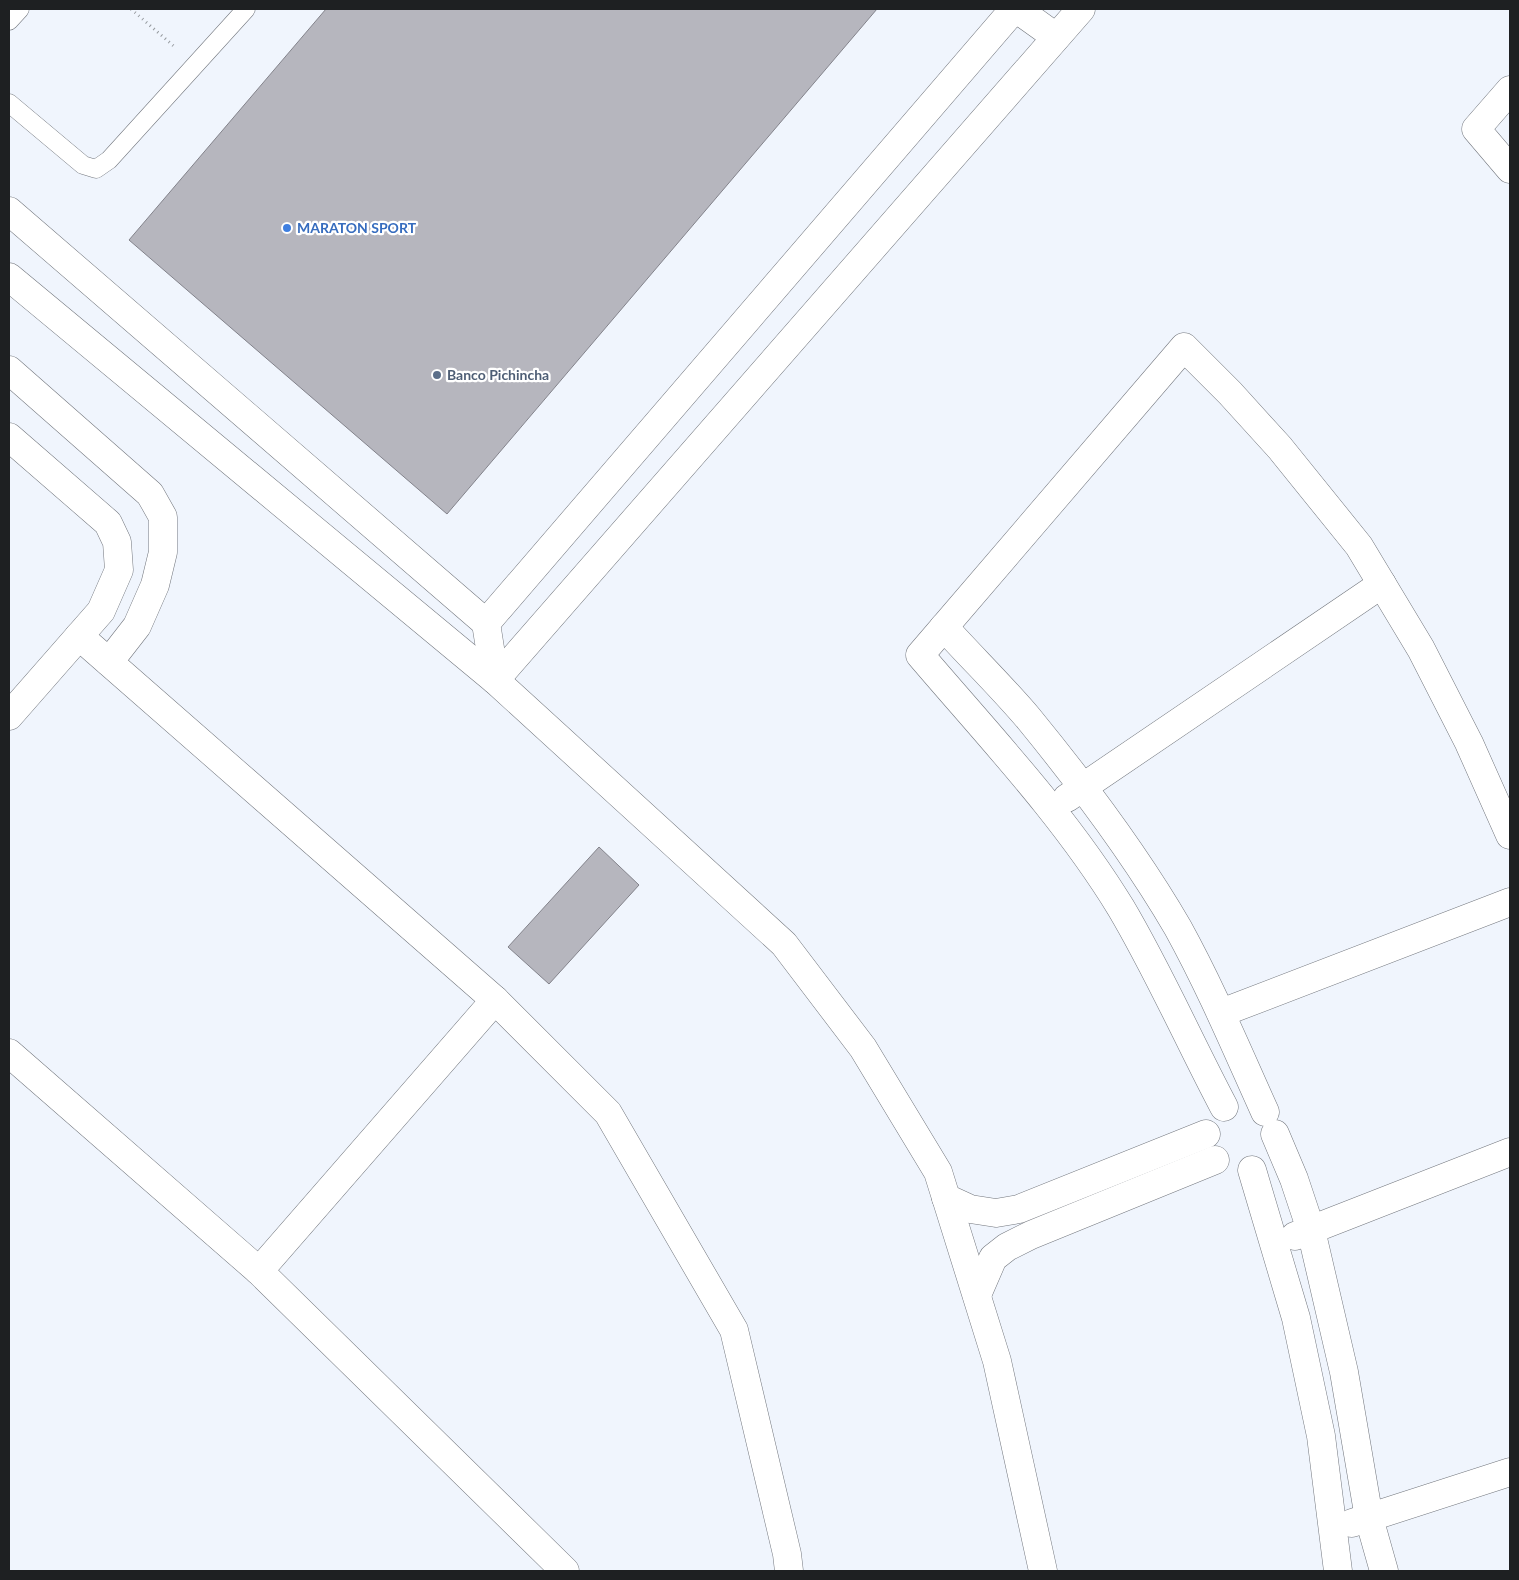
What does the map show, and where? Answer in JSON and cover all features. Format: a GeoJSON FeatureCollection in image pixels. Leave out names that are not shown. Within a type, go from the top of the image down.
{"type":"FeatureCollection","features":[{"type":"Feature","properties":{"kind":"street"},"geometry":{"type":"LineString","coordinates":[[486,623],[1016,9],[1056,36]]}},
{"type":"Feature","properties":{"kind":"street"},"geometry":{"type":"LineString","coordinates":[[495,680],[1081,9]]}},
{"type":"Feature","properties":{"kind":"street"},"geometry":{"type":"LineString","coordinates":[[1506,155],[1476,129],[1510,90]]}},
{"type":"Feature","properties":{"kind":"street"},"geometry":{"type":"LineString","coordinates":[[9,211],[486,623],[495,680]]}},
{"type":"Feature","properties":{"kind":"street"},"geometry":{"type":"LineString","coordinates":[[9,278],[495,680],[784,944],[863,1048],[938,1172],[997,1361],[1043,1571]]}},
{"type":"Feature","properties":{"kind":"street"},"geometry":{"type":"LineString","coordinates":[[1224,1107],[1121,908],[1069,831],[920,655],[1184,347],[1236,400],[1314,489],[1359,546],[1421,648],[1469,743],[1510,835]]}},
{"type":"Feature","properties":{"kind":"street"},"geometry":{"type":"LineString","coordinates":[[9,370],[150,494],[163,517],[164,552],[156,585],[137,626],[109,662]]}},
{"type":"Feature","properties":{"kind":"street"},"geometry":{"type":"LineString","coordinates":[[9,437],[108,522],[117,542],[119,570],[101,611],[9,716]]}},
{"type":"Feature","properties":{"kind":"street"},"geometry":{"type":"LineString","coordinates":[[1051,809],[1382,584]]}},
{"type":"Feature","properties":{"kind":"street"},"geometry":{"type":"LineString","coordinates":[[944,628],[1028,718],[1082,787],[1133,856],[1163,904],[1208,985],[1294,1179],[1311,1230],[1344,1372],[1369,1518],[1384,1571]]}},
{"type":"Feature","properties":{"kind":"street"},"geometry":{"type":"LineString","coordinates":[[79,636],[495,1000],[608,1113],[734,1330],[787,1554],[789,1571]]}},
{"type":"Feature","properties":{"kind":"street"},"geometry":{"type":"LineString","coordinates":[[1221,1013],[1510,902]]}},
{"type":"Feature","properties":{"kind":"street"},"geometry":{"type":"LineString","coordinates":[[258,1271],[495,1000]]}},
{"type":"Feature","properties":{"kind":"street"},"geometry":{"type":"LineString","coordinates":[[9,1053],[258,1271],[565,1571]]}},
{"type":"Feature","properties":{"kind":"street"},"geometry":{"type":"LineString","coordinates":[[1245,1102],[1256,1106],[1270,1123],[1275,1145],[1270,1156],[1262,1165],[1252,1170],[1240,1172],[1229,1170],[1218,1164],[1211,1156],[1206,1134],[1209,1123],[1215,1114],[1224,1107],[1234,1103],[1245,1102]]}},
{"type":"Feature","properties":{"kind":"street"},"geometry":{"type":"LineString","coordinates":[[946,1198],[970,1209],[996,1213],[1019,1209],[1206,1134]]}},
{"type":"Feature","properties":{"kind":"street"},"geometry":{"type":"LineString","coordinates":[[1274,1245],[1510,1152]]}},
{"type":"Feature","properties":{"kind":"street"},"geometry":{"type":"LineString","coordinates":[[977,1295],[993,1258],[1007,1247],[1031,1235],[1215,1160]]}},
{"type":"Feature","properties":{"kind":"street"},"geometry":{"type":"LineString","coordinates":[[1252,1170],[1296,1318],[1321,1436],[1338,1571]]}},
{"type":"Feature","properties":{"kind":"street"},"geometry":{"type":"LineString","coordinates":[[1333,1530],[1510,1472]]}},
{"type":"Feature","properties":{"kind":"lane"},"geometry":{"type":"LineString","coordinates":[[9,21],[20,9]]}},
{"type":"Feature","properties":{"kind":"lane"},"geometry":{"type":"LineString","coordinates":[[9,103],[83,165],[96,168],[109,160],[246,9]]}},
{"type":"Feature","properties":{"kind":"path"},"geometry":{"type":"LineString","coordinates":[[131,9],[195,65]]}},
{"type":"Feature","properties":{"kind":"building"},"geometry":{"type":"Polygon","coordinates":[[[326,9],[877,9],[447,514],[129,240],[326,9]]]}},
{"type":"Feature","properties":{"kind":"building"},"geometry":{"type":"Polygon","coordinates":[[[599,847],[639,885],[549,984],[508,947],[599,847]]]}},
{"type":"Feature","properties":{"kind":"place","name":"MARATON SPORT"},"geometry":{"type":"Point","coordinates":[287,228]}},
{"type":"Feature","properties":{"kind":"place","name":"Banco Pichincha"},"geometry":{"type":"Point","coordinates":[437,375]}}]}
